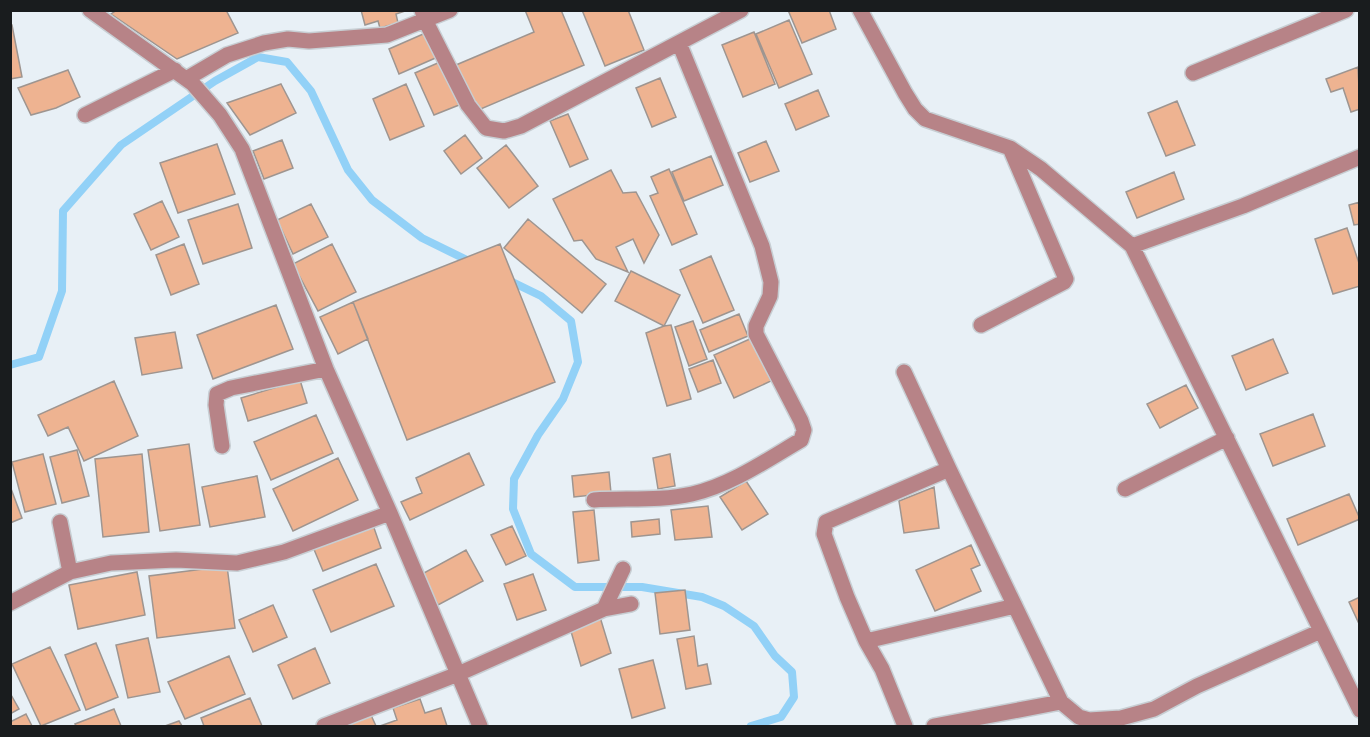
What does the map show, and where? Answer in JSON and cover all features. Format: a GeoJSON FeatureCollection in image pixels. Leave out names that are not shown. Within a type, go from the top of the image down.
{"type":"FeatureCollection","features":[{"type":"Feature","properties":{"kind":"street"},"geometry":{"type":"LineString","coordinates":[[90,10],[185,78],[220,115],[242,149],[326,369],[480,726]]}},
{"type":"Feature","properties":{"kind":"street"},"geometry":{"type":"LineString","coordinates":[[85,115],[185,78],[227,55],[264,43],[288,39],[309,41],[387,35],[424,16],[450,10]]}},
{"type":"Feature","properties":{"kind":"street"},"geometry":{"type":"LineString","coordinates":[[424,16],[468,105],[486,128],[504,131],[521,126],[741,10]]}},
{"type":"Feature","properties":{"kind":"street"},"geometry":{"type":"LineString","coordinates":[[860,10],[905,93],[915,109],[925,119],[1010,148],[1041,169],[1132,246],[1359,710]]}},
{"type":"Feature","properties":{"kind":"street"},"geometry":{"type":"LineString","coordinates":[[1193,73],[1346,10]]}},
{"type":"Feature","properties":{"kind":"street"},"geometry":{"type":"LineString","coordinates":[[594,500],[692,494],[753,468],[801,440],[804,430],[756,334],[756,326],[770,296],[771,282],[762,246],[680,43]]}},
{"type":"Feature","properties":{"kind":"street"},"geometry":{"type":"LineString","coordinates":[[981,325],[1066,279],[1010,148]]}},
{"type":"Feature","properties":{"kind":"street"},"geometry":{"type":"LineString","coordinates":[[1132,246],[1244,206],[1359,157]]}},
{"type":"Feature","properties":{"kind":"street"},"geometry":{"type":"LineString","coordinates":[[222,447],[216,405],[217,394],[231,388],[326,369]]}},
{"type":"Feature","properties":{"kind":"street"},"geometry":{"type":"LineString","coordinates":[[904,372],[948,469],[1061,702],[1079,717],[1089,720],[1121,718],[1154,709],[1197,686],[1321,631]]}},
{"type":"Feature","properties":{"kind":"street"},"geometry":{"type":"LineString","coordinates":[[1125,489],[1227,438]]}},
{"type":"Feature","properties":{"kind":"street"},"geometry":{"type":"LineString","coordinates":[[905,726],[882,669],[866,641],[847,597],[824,534],[826,522],[948,469]]}},
{"type":"Feature","properties":{"kind":"street"},"geometry":{"type":"LineString","coordinates":[[10,603],[70,572],[111,563],[176,561],[237,563],[264,558],[390,513]]}},
{"type":"Feature","properties":{"kind":"street"},"geometry":{"type":"LineString","coordinates":[[60,522],[70,572]]}},
{"type":"Feature","properties":{"kind":"street"},"geometry":{"type":"LineString","coordinates":[[607,605],[620,574]]}},
{"type":"Feature","properties":{"kind":"street"},"geometry":{"type":"LineString","coordinates":[[324,726],[458,674],[607,605],[631,604]]}},
{"type":"Feature","properties":{"kind":"street"},"geometry":{"type":"LineString","coordinates":[[866,641],[1015,606]]}},
{"type":"Feature","properties":{"kind":"street"},"geometry":{"type":"LineString","coordinates":[[934,726],[1061,702]]}},
{"type":"Feature","properties":{"kind":"building"},"geometry":{"type":"Polygon","coordinates":[[[117,10],[226,10],[238,33],[177,59],[111,14],[117,10]]]}},
{"type":"Feature","properties":{"kind":"building"},"geometry":{"type":"Polygon","coordinates":[[[361,10],[408,10],[396,14],[398,23],[380,28],[378,21],[365,25],[361,10]]]}},
{"type":"Feature","properties":{"kind":"building"},"geometry":{"type":"Polygon","coordinates":[[[525,10],[561,10],[584,65],[476,111],[456,65],[534,32],[525,10]]]}},
{"type":"Feature","properties":{"kind":"building"},"geometry":{"type":"Polygon","coordinates":[[[582,10],[628,10],[644,50],[605,66],[582,10]]]}},
{"type":"Feature","properties":{"kind":"building"},"geometry":{"type":"Polygon","coordinates":[[[788,10],[829,10],[836,29],[802,43],[788,10]]]}},
{"type":"Feature","properties":{"kind":"building"},"geometry":{"type":"Polygon","coordinates":[[[789,20],[812,74],[779,88],[756,34],[789,20]]]}},
{"type":"Feature","properties":{"kind":"building"},"geometry":{"type":"Polygon","coordinates":[[[10,25],[12,25],[22,77],[10,79],[10,25]]]}},
{"type":"Feature","properties":{"kind":"building"},"geometry":{"type":"Polygon","coordinates":[[[430,31],[440,56],[399,74],[389,49],[430,31]]]}},
{"type":"Feature","properties":{"kind":"building"},"geometry":{"type":"Polygon","coordinates":[[[754,32],[775,84],[743,97],[722,45],[754,32]]]}},
{"type":"Feature","properties":{"kind":"building"},"geometry":{"type":"Polygon","coordinates":[[[440,62],[459,105],[434,115],[415,73],[440,62]]]}},
{"type":"Feature","properties":{"kind":"building"},"geometry":{"type":"Polygon","coordinates":[[[1358,67],[1360,109],[1351,112],[1343,88],[1331,92],[1326,79],[1358,67]]]}},
{"type":"Feature","properties":{"kind":"building"},"geometry":{"type":"Polygon","coordinates":[[[68,70],[80,97],[56,108],[31,115],[18,88],[68,70]]]}},
{"type":"Feature","properties":{"kind":"building"},"geometry":{"type":"Polygon","coordinates":[[[660,78],[676,117],[652,127],[636,88],[660,78]]]}},
{"type":"Feature","properties":{"kind":"building"},"geometry":{"type":"Polygon","coordinates":[[[281,84],[296,113],[250,135],[227,103],[281,84]]]}},
{"type":"Feature","properties":{"kind":"building"},"geometry":{"type":"Polygon","coordinates":[[[406,84],[424,126],[390,140],[373,99],[406,84]]]}},
{"type":"Feature","properties":{"kind":"building"},"geometry":{"type":"Polygon","coordinates":[[[818,90],[829,116],[796,130],[785,104],[818,90]]]}},
{"type":"Feature","properties":{"kind":"building"},"geometry":{"type":"Polygon","coordinates":[[[1177,101],[1195,145],[1166,156],[1148,113],[1177,101]]]}},
{"type":"Feature","properties":{"kind":"building"},"geometry":{"type":"Polygon","coordinates":[[[568,114],[588,159],[570,167],[550,121],[568,114]]]}},
{"type":"Feature","properties":{"kind":"building"},"geometry":{"type":"Polygon","coordinates":[[[465,135],[482,158],[461,174],[444,151],[465,135]]]}},
{"type":"Feature","properties":{"kind":"building"},"geometry":{"type":"Polygon","coordinates":[[[282,140],[293,168],[264,179],[253,151],[282,140]]]}},
{"type":"Feature","properties":{"kind":"building"},"geometry":{"type":"Polygon","coordinates":[[[766,141],[779,171],[750,182],[738,153],[766,141]]]}},
{"type":"Feature","properties":{"kind":"building"},"geometry":{"type":"Polygon","coordinates":[[[217,144],[235,194],[178,213],[160,163],[217,144]]]}},
{"type":"Feature","properties":{"kind":"building"},"geometry":{"type":"Polygon","coordinates":[[[506,145],[538,186],[509,208],[477,168],[506,145]]]}},
{"type":"Feature","properties":{"kind":"building"},"geometry":{"type":"Polygon","coordinates":[[[711,156],[723,185],[684,201],[672,172],[711,156]]]}},
{"type":"Feature","properties":{"kind":"building"},"geometry":{"type":"Polygon","coordinates":[[[669,169],[697,234],[672,245],[650,196],[658,193],[651,177],[669,169]]]}},
{"type":"Feature","properties":{"kind":"building"},"geometry":{"type":"Polygon","coordinates":[[[611,170],[623,193],[636,192],[659,235],[644,263],[633,239],[616,247],[628,272],[596,259],[582,240],[574,241],[553,199],[611,170]]]}},
{"type":"Feature","properties":{"kind":"building"},"geometry":{"type":"Polygon","coordinates":[[[1174,172],[1184,199],[1137,218],[1126,192],[1174,172]]]}},
{"type":"Feature","properties":{"kind":"building"},"geometry":{"type":"Polygon","coordinates":[[[162,201],[179,237],[151,250],[134,214],[162,201]]]}},
{"type":"Feature","properties":{"kind":"building"},"geometry":{"type":"Polygon","coordinates":[[[1360,202],[1360,224],[1354,225],[1349,205],[1360,202]]]}},
{"type":"Feature","properties":{"kind":"building"},"geometry":{"type":"Polygon","coordinates":[[[238,204],[252,248],[203,264],[188,220],[238,204]]]}},
{"type":"Feature","properties":{"kind":"building"},"geometry":{"type":"Polygon","coordinates":[[[311,204],[328,237],[293,254],[277,220],[311,204]]]}},
{"type":"Feature","properties":{"kind":"building"},"geometry":{"type":"Polygon","coordinates":[[[528,219],[606,284],[582,313],[504,248],[528,219]]]}},
{"type":"Feature","properties":{"kind":"building"},"geometry":{"type":"Polygon","coordinates":[[[1347,228],[1360,266],[1360,286],[1333,294],[1315,239],[1347,228]]]}},
{"type":"Feature","properties":{"kind":"building"},"geometry":{"type":"Polygon","coordinates":[[[184,244],[199,284],[171,295],[156,255],[184,244]]]}},
{"type":"Feature","properties":{"kind":"building"},"geometry":{"type":"Polygon","coordinates":[[[332,244],[356,292],[318,311],[293,264],[332,244]]]}},
{"type":"Feature","properties":{"kind":"building"},"geometry":{"type":"Polygon","coordinates":[[[500,244],[555,382],[407,440],[353,302],[500,244]]]}},
{"type":"Feature","properties":{"kind":"building"},"geometry":{"type":"Polygon","coordinates":[[[711,256],[734,310],[703,323],[680,270],[711,256]]]}},
{"type":"Feature","properties":{"kind":"building"},"geometry":{"type":"Polygon","coordinates":[[[631,271],[680,295],[664,326],[615,301],[631,271]]]}},
{"type":"Feature","properties":{"kind":"building"},"geometry":{"type":"Polygon","coordinates":[[[353,302],[368,339],[338,354],[320,317],[353,302]]]}},
{"type":"Feature","properties":{"kind":"building"},"geometry":{"type":"Polygon","coordinates":[[[276,305],[293,349],[213,379],[197,335],[276,305]]]}},
{"type":"Feature","properties":{"kind":"building"},"geometry":{"type":"Polygon","coordinates":[[[739,314],[748,336],[709,352],[700,330],[739,314]]]}},
{"type":"Feature","properties":{"kind":"building"},"geometry":{"type":"Polygon","coordinates":[[[693,321],[707,359],[689,366],[675,327],[693,321]]]}},
{"type":"Feature","properties":{"kind":"building"},"geometry":{"type":"Polygon","coordinates":[[[671,325],[691,399],[667,406],[646,333],[671,325]]]}},
{"type":"Feature","properties":{"kind":"building"},"geometry":{"type":"Polygon","coordinates":[[[175,332],[182,368],[142,375],[135,338],[175,332]]]}},
{"type":"Feature","properties":{"kind":"building"},"geometry":{"type":"Polygon","coordinates":[[[752,338],[771,381],[734,398],[714,355],[752,338]]]}},
{"type":"Feature","properties":{"kind":"building"},"geometry":{"type":"Polygon","coordinates":[[[1273,339],[1288,373],[1246,390],[1232,356],[1273,339]]]}},
{"type":"Feature","properties":{"kind":"building"},"geometry":{"type":"Polygon","coordinates":[[[713,360],[721,383],[698,392],[689,369],[713,360]]]}},
{"type":"Feature","properties":{"kind":"building"},"geometry":{"type":"Polygon","coordinates":[[[300,380],[307,403],[248,421],[241,398],[300,380]]]}},
{"type":"Feature","properties":{"kind":"building"},"geometry":{"type":"Polygon","coordinates":[[[114,381],[138,436],[84,461],[68,427],[48,436],[38,415],[114,381]]]}},
{"type":"Feature","properties":{"kind":"building"},"geometry":{"type":"Polygon","coordinates":[[[1186,385],[1198,408],[1160,428],[1147,404],[1186,385]]]}},
{"type":"Feature","properties":{"kind":"building"},"geometry":{"type":"Polygon","coordinates":[[[1313,414],[1325,446],[1273,466],[1260,434],[1313,414]]]}},
{"type":"Feature","properties":{"kind":"building"},"geometry":{"type":"Polygon","coordinates":[[[316,415],[333,453],[271,480],[254,442],[316,415]]]}},
{"type":"Feature","properties":{"kind":"building"},"geometry":{"type":"Polygon","coordinates":[[[189,444],[200,525],[160,531],[148,450],[189,444]]]}},
{"type":"Feature","properties":{"kind":"building"},"geometry":{"type":"Polygon","coordinates":[[[77,450],[89,496],[62,503],[50,457],[77,450]]]}},
{"type":"Feature","properties":{"kind":"building"},"geometry":{"type":"Polygon","coordinates":[[[469,453],[484,485],[410,520],[401,502],[422,493],[416,478],[469,453]]]}},
{"type":"Feature","properties":{"kind":"building"},"geometry":{"type":"Polygon","coordinates":[[[43,454],[56,504],[25,512],[12,462],[43,454]]]}},
{"type":"Feature","properties":{"kind":"building"},"geometry":{"type":"Polygon","coordinates":[[[142,454],[149,532],[103,537],[95,459],[142,454]]]}},
{"type":"Feature","properties":{"kind":"building"},"geometry":{"type":"Polygon","coordinates":[[[670,454],[675,486],[658,489],[653,458],[670,454]]]}},
{"type":"Feature","properties":{"kind":"building"},"geometry":{"type":"Polygon","coordinates":[[[338,458],[358,500],[293,531],[273,489],[338,458]]]}},
{"type":"Feature","properties":{"kind":"building"},"geometry":{"type":"Polygon","coordinates":[[[609,472],[611,493],[574,497],[572,476],[609,472]]]}},
{"type":"Feature","properties":{"kind":"building"},"geometry":{"type":"Polygon","coordinates":[[[257,476],[265,517],[210,527],[202,487],[257,476]]]}},
{"type":"Feature","properties":{"kind":"building"},"geometry":{"type":"Polygon","coordinates":[[[746,481],[768,514],[742,530],[720,497],[746,481]]]}},
{"type":"Feature","properties":{"kind":"building"},"geometry":{"type":"Polygon","coordinates":[[[10,486],[22,518],[10,523],[10,486]]]}},
{"type":"Feature","properties":{"kind":"building"},"geometry":{"type":"Polygon","coordinates":[[[934,487],[939,528],[904,533],[899,501],[934,487]]]}},
{"type":"Feature","properties":{"kind":"building"},"geometry":{"type":"Polygon","coordinates":[[[1349,494],[1360,519],[1298,545],[1287,519],[1349,494]]]}},
{"type":"Feature","properties":{"kind":"building"},"geometry":{"type":"Polygon","coordinates":[[[708,506],[712,537],[675,540],[671,510],[708,506]]]}},
{"type":"Feature","properties":{"kind":"building"},"geometry":{"type":"Polygon","coordinates":[[[594,510],[599,560],[578,563],[573,512],[594,510]]]}},
{"type":"Feature","properties":{"kind":"building"},"geometry":{"type":"Polygon","coordinates":[[[659,519],[660,534],[632,537],[631,522],[659,519]]]}},
{"type":"Feature","properties":{"kind":"building"},"geometry":{"type":"Polygon","coordinates":[[[373,525],[381,548],[323,571],[313,547],[373,525]]]}},
{"type":"Feature","properties":{"kind":"building"},"geometry":{"type":"Polygon","coordinates":[[[512,526],[526,556],[506,565],[491,535],[512,526]]]}},
{"type":"Feature","properties":{"kind":"building"},"geometry":{"type":"Polygon","coordinates":[[[971,545],[980,565],[971,569],[981,591],[935,611],[916,570],[971,545]]]}},
{"type":"Feature","properties":{"kind":"building"},"geometry":{"type":"Polygon","coordinates":[[[466,550],[483,581],[438,605],[422,574],[466,550]]]}},
{"type":"Feature","properties":{"kind":"building"},"geometry":{"type":"Polygon","coordinates":[[[376,564],[394,606],[331,632],[313,590],[376,564]]]}},
{"type":"Feature","properties":{"kind":"building"},"geometry":{"type":"Polygon","coordinates":[[[227,566],[235,628],[157,638],[149,576],[227,566]]]}},
{"type":"Feature","properties":{"kind":"building"},"geometry":{"type":"Polygon","coordinates":[[[137,572],[145,615],[78,629],[69,585],[137,572]]]}},
{"type":"Feature","properties":{"kind":"building"},"geometry":{"type":"Polygon","coordinates":[[[533,574],[546,610],[517,620],[504,584],[533,574]]]}},
{"type":"Feature","properties":{"kind":"building"},"geometry":{"type":"Polygon","coordinates":[[[685,590],[690,630],[660,634],[655,593],[685,590]]]}},
{"type":"Feature","properties":{"kind":"building"},"geometry":{"type":"Polygon","coordinates":[[[1360,597],[1360,626],[1349,602],[1360,597]]]}},
{"type":"Feature","properties":{"kind":"building"},"geometry":{"type":"Polygon","coordinates":[[[273,605],[287,637],[253,652],[239,620],[273,605]]]}},
{"type":"Feature","properties":{"kind":"building"},"geometry":{"type":"Polygon","coordinates":[[[600,617],[611,653],[581,666],[570,628],[600,617]]]}},
{"type":"Feature","properties":{"kind":"building"},"geometry":{"type":"Polygon","coordinates":[[[694,636],[698,666],[707,664],[711,684],[686,689],[677,639],[694,636]]]}},
{"type":"Feature","properties":{"kind":"building"},"geometry":{"type":"Polygon","coordinates":[[[148,638],[160,692],[128,698],[116,645],[148,638]]]}},
{"type":"Feature","properties":{"kind":"building"},"geometry":{"type":"Polygon","coordinates":[[[96,643],[118,697],[86,710],[65,655],[96,643]]]}},
{"type":"Feature","properties":{"kind":"building"},"geometry":{"type":"Polygon","coordinates":[[[50,647],[80,710],[41,726],[12,664],[50,647]]]}},
{"type":"Feature","properties":{"kind":"building"},"geometry":{"type":"Polygon","coordinates":[[[315,648],[330,683],[293,699],[278,665],[315,648]]]}},
{"type":"Feature","properties":{"kind":"building"},"geometry":{"type":"Polygon","coordinates":[[[229,656],[245,694],[185,719],[168,682],[229,656]]]}},
{"type":"Feature","properties":{"kind":"building"},"geometry":{"type":"Polygon","coordinates":[[[653,660],[665,708],[632,718],[619,669],[653,660]]]}},
{"type":"Feature","properties":{"kind":"building"},"geometry":{"type":"Polygon","coordinates":[[[10,693],[19,709],[10,714],[10,693]]]}},
{"type":"Feature","properties":{"kind":"building"},"geometry":{"type":"Polygon","coordinates":[[[250,698],[262,726],[204,726],[201,718],[250,698]]]}},
{"type":"Feature","properties":{"kind":"building"},"geometry":{"type":"Polygon","coordinates":[[[420,699],[425,713],[441,708],[447,726],[380,726],[397,720],[393,708],[420,699]]]}},
{"type":"Feature","properties":{"kind":"building"},"geometry":{"type":"Polygon","coordinates":[[[114,709],[121,726],[76,726],[75,724],[114,709]]]}},
{"type":"Feature","properties":{"kind":"building"},"geometry":{"type":"Polygon","coordinates":[[[370,713],[376,726],[340,726],[370,713]]]}},
{"type":"Feature","properties":{"kind":"building"},"geometry":{"type":"Polygon","coordinates":[[[26,714],[32,726],[10,726],[10,722],[26,714]]]}},
{"type":"Feature","properties":{"kind":"building"},"geometry":{"type":"Polygon","coordinates":[[[179,721],[182,726],[165,726],[179,721]]]}},
{"type":"Feature","properties":{"kind":"waterway"},"geometry":{"type":"LineString","coordinates":[[10,365],[39,357],[62,291],[63,211],[121,145],[215,81],[258,57],[287,62],[311,91],[348,170],[372,200],[422,238],[473,263]]}},
{"type":"Feature","properties":{"kind":"waterway"},"geometry":{"type":"LineString","coordinates":[[506,279],[541,296],[571,321],[578,362],[563,399],[538,435],[514,479],[513,509],[531,554],[575,587],[642,587],[702,597],[724,606],[754,626],[775,656],[792,672],[794,697],[781,717],[751,726]]}}]}
